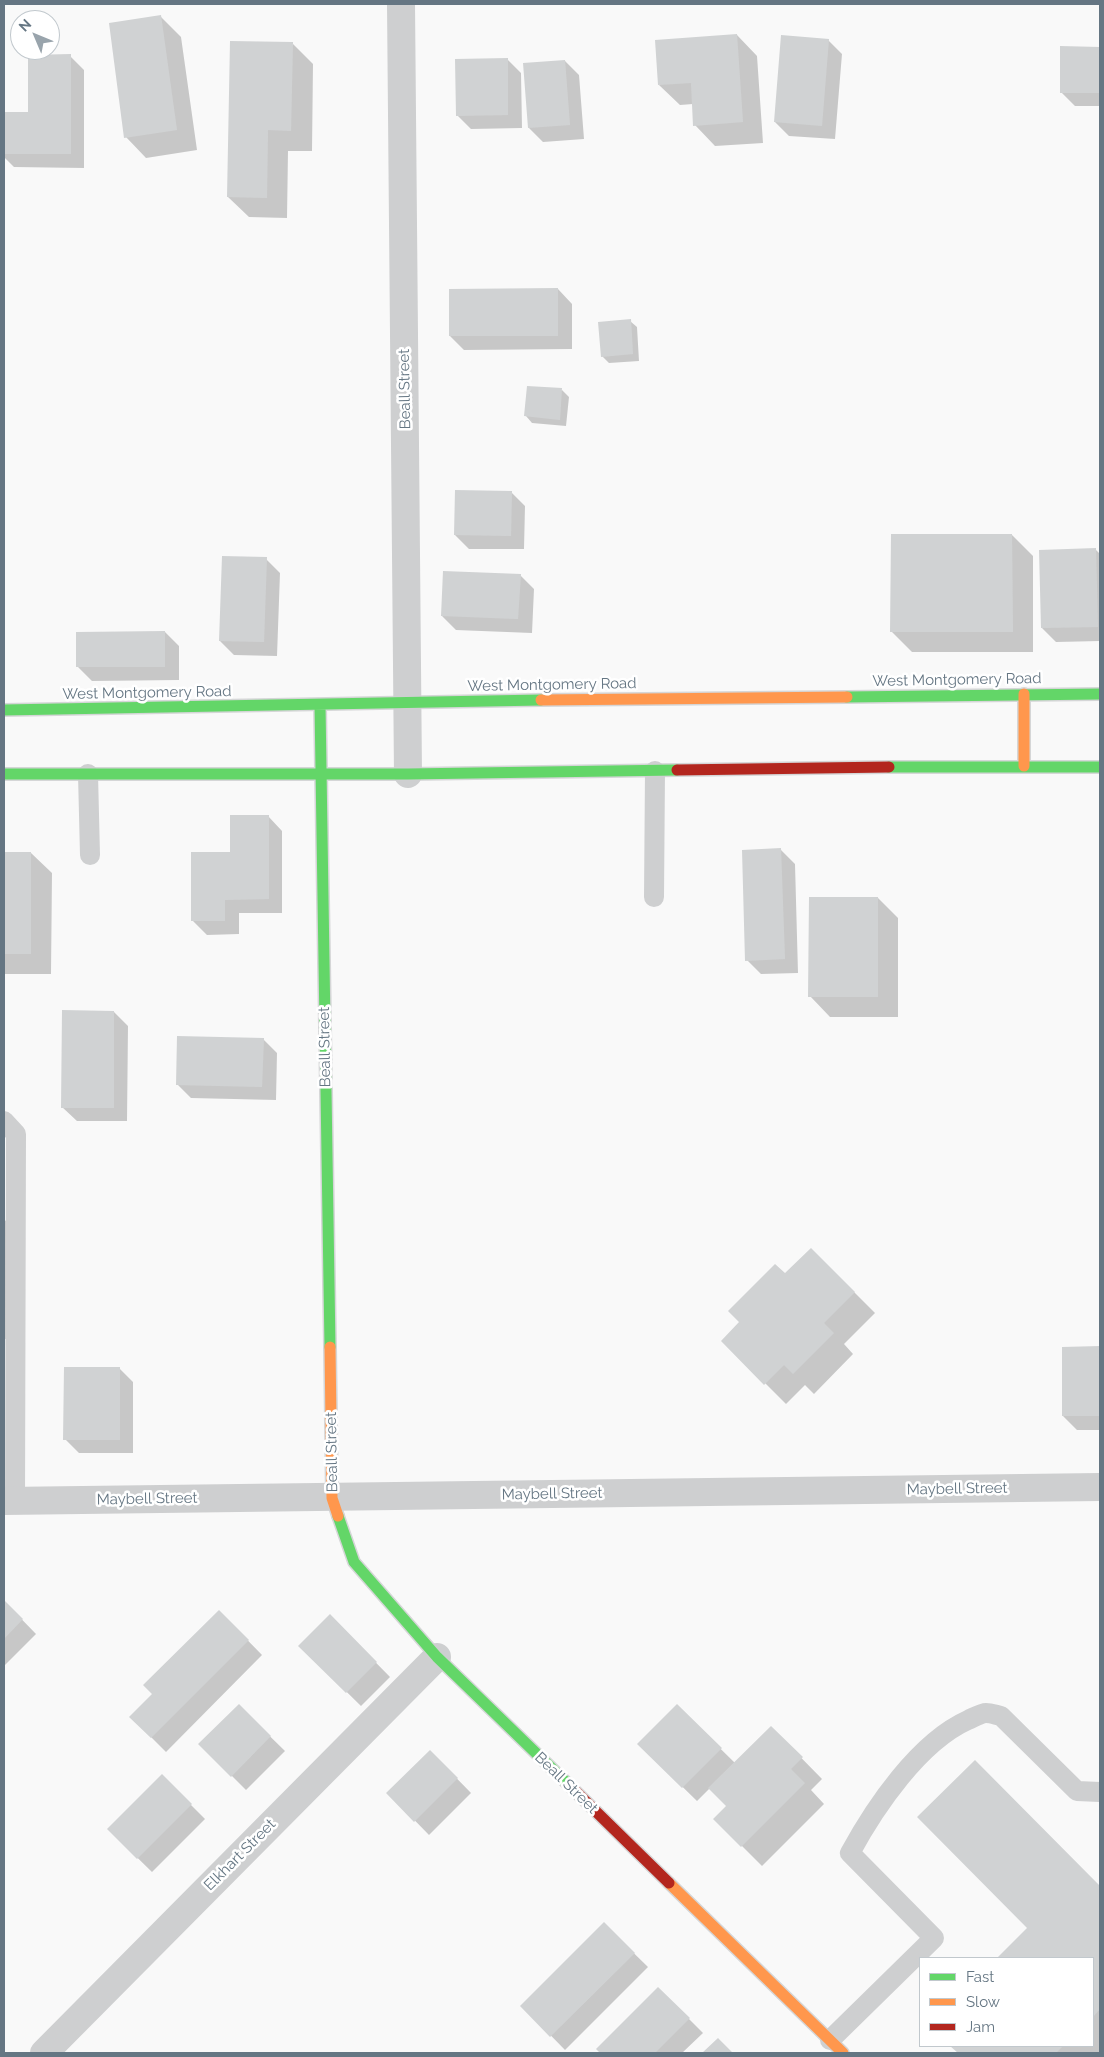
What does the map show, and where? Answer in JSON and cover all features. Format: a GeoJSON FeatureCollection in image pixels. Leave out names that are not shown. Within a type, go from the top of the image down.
{"type":"FeatureCollection","features":[{"type":"Feature","properties":{"kind":"main road"},"geometry":{"type":"LineString","coordinates":[[1024,694],[1024,766]]}},
{"type":"Feature","properties":{"kind":"main road","name":"West Montgomery Road"},"geometry":{"type":"LineString","coordinates":[[4,710],[408,702],[1100,694]]}},
{"type":"Feature","properties":{"kind":"main road","name":"Beall Street"},"geometry":{"type":"LineString","coordinates":[[320,705],[332,1498],[354,1562],[438,1657],[837,2047]]}},
{"type":"Feature","properties":{"kind":"main road"},"geometry":{"type":"LineString","coordinates":[[4,774],[408,774],[1024,766],[1100,767]]}},
{"type":"Feature","properties":{"kind":"street","name":"Beall Street"},"geometry":{"type":"LineString","coordinates":[[401,4],[408,774]]}},
{"type":"Feature","properties":{"kind":"street","name":"Maybell Street"},"geometry":{"type":"LineString","coordinates":[[9,1501],[1100,1487]]}},
{"type":"Feature","properties":{"kind":"street","name":"Elkhart Street"},"geometry":{"type":"LineString","coordinates":[[44,2053],[438,1657]]}},
{"type":"Feature","properties":{"kind":"lane"},"geometry":{"type":"LineString","coordinates":[[654,771],[654,897]]}},
{"type":"Feature","properties":{"kind":"lane"},"geometry":{"type":"LineString","coordinates":[[88,774],[90,855]]}},
{"type":"Feature","properties":{"kind":"lane"},"geometry":{"type":"LineString","coordinates":[[4,1121],[16,1134],[9,1501]]}},
{"type":"Feature","properties":{"kind":"lane"},"geometry":{"type":"LineString","coordinates":[[837,2047],[934,1938],[850,1853],[867,1821],[900,1777],[938,1740],[960,1724],[985,1713],[1001,1716],[1077,1791],[1100,1792]]}},
{"type":"Feature","properties":{"kind":"building"},"geometry":{"type":"Polygon","coordinates":[[[161,15],[177,130],[124,138],[109,23],[161,15]]]}},
{"type":"Feature","properties":{"kind":"building"},"geometry":{"type":"Polygon","coordinates":[[[737,34],[743,122],[693,126],[691,83],[658,85],[655,40],[737,34]]]}},
{"type":"Feature","properties":{"kind":"building"},"geometry":{"type":"Polygon","coordinates":[[[781,35],[829,39],[822,126],[774,122],[781,35]]]}},
{"type":"Feature","properties":{"kind":"building"},"geometry":{"type":"Polygon","coordinates":[[[230,41],[293,42],[291,131],[268,130],[267,198],[227,197],[230,41]]]}},
{"type":"Feature","properties":{"kind":"building"},"geometry":{"type":"Polygon","coordinates":[[[1060,46],[1100,47],[1100,93],[1060,93],[1060,46]]]}},
{"type":"Feature","properties":{"kind":"building"},"geometry":{"type":"Polygon","coordinates":[[[60,54],[71,54],[71,154],[4,154],[4,112],[28,112],[28,60],[60,60],[60,54]]]}},
{"type":"Feature","properties":{"kind":"building"},"geometry":{"type":"Polygon","coordinates":[[[508,58],[508,115],[456,116],[455,59],[508,58]]]}},
{"type":"Feature","properties":{"kind":"building"},"geometry":{"type":"Polygon","coordinates":[[[565,60],[570,125],[528,128],[523,63],[565,60]]]}},
{"type":"Feature","properties":{"kind":"building"},"geometry":{"type":"Polygon","coordinates":[[[558,288],[558,336],[449,336],[449,289],[558,288]]]}},
{"type":"Feature","properties":{"kind":"building"},"geometry":{"type":"Polygon","coordinates":[[[631,319],[633,354],[601,357],[598,322],[631,319]]]}},
{"type":"Feature","properties":{"kind":"building"},"geometry":{"type":"Polygon","coordinates":[[[527,386],[562,388],[560,420],[524,416],[527,386]]]}},
{"type":"Feature","properties":{"kind":"building"},"geometry":{"type":"Polygon","coordinates":[[[455,490],[512,491],[511,536],[454,535],[455,490]]]}},
{"type":"Feature","properties":{"kind":"building"},"geometry":{"type":"Polygon","coordinates":[[[891,534],[1012,534],[1013,632],[890,632],[891,534]]]}},
{"type":"Feature","properties":{"kind":"building"},"geometry":{"type":"Polygon","coordinates":[[[1096,548],[1098,627],[1041,628],[1039,550],[1096,548]]]}},
{"type":"Feature","properties":{"kind":"building"},"geometry":{"type":"Polygon","coordinates":[[[222,556],[267,557],[264,642],[219,641],[222,556]]]}},
{"type":"Feature","properties":{"kind":"building"},"geometry":{"type":"Polygon","coordinates":[[[443,571],[521,574],[518,619],[441,616],[443,571]]]}},
{"type":"Feature","properties":{"kind":"building"},"geometry":{"type":"Polygon","coordinates":[[[165,631],[165,667],[76,667],[76,632],[165,631]]]}},
{"type":"Feature","properties":{"kind":"building"},"geometry":{"type":"Polygon","coordinates":[[[230,815],[269,815],[269,899],[225,900],[225,921],[191,921],[191,852],[230,852],[230,815]]]}},
{"type":"Feature","properties":{"kind":"building"},"geometry":{"type":"Polygon","coordinates":[[[781,848],[785,959],[745,961],[742,850],[781,848]]]}},
{"type":"Feature","properties":{"kind":"building"},"geometry":{"type":"Polygon","coordinates":[[[4,852],[31,852],[31,954],[4,954],[4,852]]]}},
{"type":"Feature","properties":{"kind":"building"},"geometry":{"type":"Polygon","coordinates":[[[809,897],[878,897],[878,997],[808,997],[809,897]]]}},
{"type":"Feature","properties":{"kind":"building"},"geometry":{"type":"Polygon","coordinates":[[[62,1010],[114,1011],[114,1108],[61,1108],[62,1010]]]}},
{"type":"Feature","properties":{"kind":"building"},"geometry":{"type":"Polygon","coordinates":[[[177,1036],[264,1038],[262,1087],[176,1085],[177,1036]]]}},
{"type":"Feature","properties":{"kind":"building"},"geometry":{"type":"Polygon","coordinates":[[[811,1248],[855,1292],[824,1323],[834,1333],[793,1374],[784,1365],[764,1385],[721,1341],[739,1322],[728,1311],[775,1264],[785,1273],[811,1248]]]}},
{"type":"Feature","properties":{"kind":"building"},"geometry":{"type":"Polygon","coordinates":[[[1100,1346],[1100,1416],[1062,1416],[1062,1347],[1100,1346]]]}},
{"type":"Feature","properties":{"kind":"building"},"geometry":{"type":"Polygon","coordinates":[[[64,1367],[120,1367],[120,1440],[63,1440],[64,1367]]]}},
{"type":"Feature","properties":{"kind":"building"},"geometry":{"type":"Polygon","coordinates":[[[4,1600],[23,1619],[4,1639],[4,1600]]]}},
{"type":"Feature","properties":{"kind":"building"},"geometry":{"type":"Polygon","coordinates":[[[219,1610],[249,1640],[151,1738],[129,1717],[152,1694],[143,1685],[219,1610]]]}},
{"type":"Feature","properties":{"kind":"building"},"geometry":{"type":"Polygon","coordinates":[[[330,1614],[377,1662],[346,1693],[298,1646],[330,1614]]]}},
{"type":"Feature","properties":{"kind":"building"},"geometry":{"type":"Polygon","coordinates":[[[239,1704],[271,1736],[231,1777],[198,1744],[239,1704]]]}},
{"type":"Feature","properties":{"kind":"building"},"geometry":{"type":"Polygon","coordinates":[[[677,1704],[722,1748],[682,1788],[637,1744],[677,1704]]]}},
{"type":"Feature","properties":{"kind":"building"},"geometry":{"type":"Polygon","coordinates":[[[771,1726],[803,1757],[791,1769],[805,1783],[741,1847],[713,1819],[726,1806],[708,1788],[771,1726]]]}},
{"type":"Feature","properties":{"kind":"building"},"geometry":{"type":"Polygon","coordinates":[[[430,1750],[458,1778],[414,1822],[386,1793],[430,1750]]]}},
{"type":"Feature","properties":{"kind":"building"},"geometry":{"type":"Polygon","coordinates":[[[975,1760],[1100,1886],[1100,2009],[1094,2016],[1094,1957],[998,1957],[1027,1928],[917,1817],[975,1760]]]}},
{"type":"Feature","properties":{"kind":"building"},"geometry":{"type":"Polygon","coordinates":[[[162,1774],[192,1804],[137,1859],[107,1829],[162,1774]]]}},
{"type":"Feature","properties":{"kind":"building"},"geometry":{"type":"Polygon","coordinates":[[[604,1922],[635,1953],[550,2037],[520,2006],[604,1922]]]}},
{"type":"Feature","properties":{"kind":"building"},"geometry":{"type":"Polygon","coordinates":[[[658,1987],[690,2018],[655,2053],[600,2053],[596,2049],[658,1987]]]}},
{"type":"Feature","properties":{"kind":"building"},"geometry":{"type":"Polygon","coordinates":[[[718,2038],[733,2053],[702,2053],[718,2038]]]}},
{"type":"Feature","properties":{"kind":"building"},"geometry":{"type":"Polygon","coordinates":[[[951,2047],[1062,2047],[1056,2053],[958,2053],[951,2047]]]}},
{"type":"Feature","properties":{"kind":"traffic: fast"},"geometry":{"type":"LineString","coordinates":[[847,697],[1100,694]]}},
{"type":"Feature","properties":{"kind":"traffic: fast"},"geometry":{"type":"LineString","coordinates":[[4,710],[541,700]]}},
{"type":"Feature","properties":{"kind":"traffic: fast"},"geometry":{"type":"LineString","coordinates":[[320,705],[330,1347]]}},
{"type":"Feature","properties":{"kind":"traffic: fast"},"geometry":{"type":"LineString","coordinates":[[889,767],[1100,767]]}},
{"type":"Feature","properties":{"kind":"traffic: fast"},"geometry":{"type":"LineString","coordinates":[[4,774],[408,774],[677,770]]}},
{"type":"Feature","properties":{"kind":"traffic: fast"},"geometry":{"type":"LineString","coordinates":[[338,1516],[354,1562],[437,1657],[573,1789]]}},
{"type":"Feature","properties":{"kind":"traffic: slow"},"geometry":{"type":"LineString","coordinates":[[1024,694],[1024,766]]}},
{"type":"Feature","properties":{"kind":"traffic: slow"},"geometry":{"type":"LineString","coordinates":[[541,700],[847,697]]}},
{"type":"Feature","properties":{"kind":"traffic: slow"},"geometry":{"type":"LineString","coordinates":[[330,1347],[332,1498],[338,1516]]}},
{"type":"Feature","properties":{"kind":"traffic: slow"},"geometry":{"type":"LineString","coordinates":[[669,1883],[843,2053]]}},
{"type":"Feature","properties":{"kind":"traffic: jam"},"geometry":{"type":"LineString","coordinates":[[677,770],[889,767]]}},
{"type":"Feature","properties":{"kind":"traffic: jam"},"geometry":{"type":"LineString","coordinates":[[573,1789],[669,1883]]}}]}
